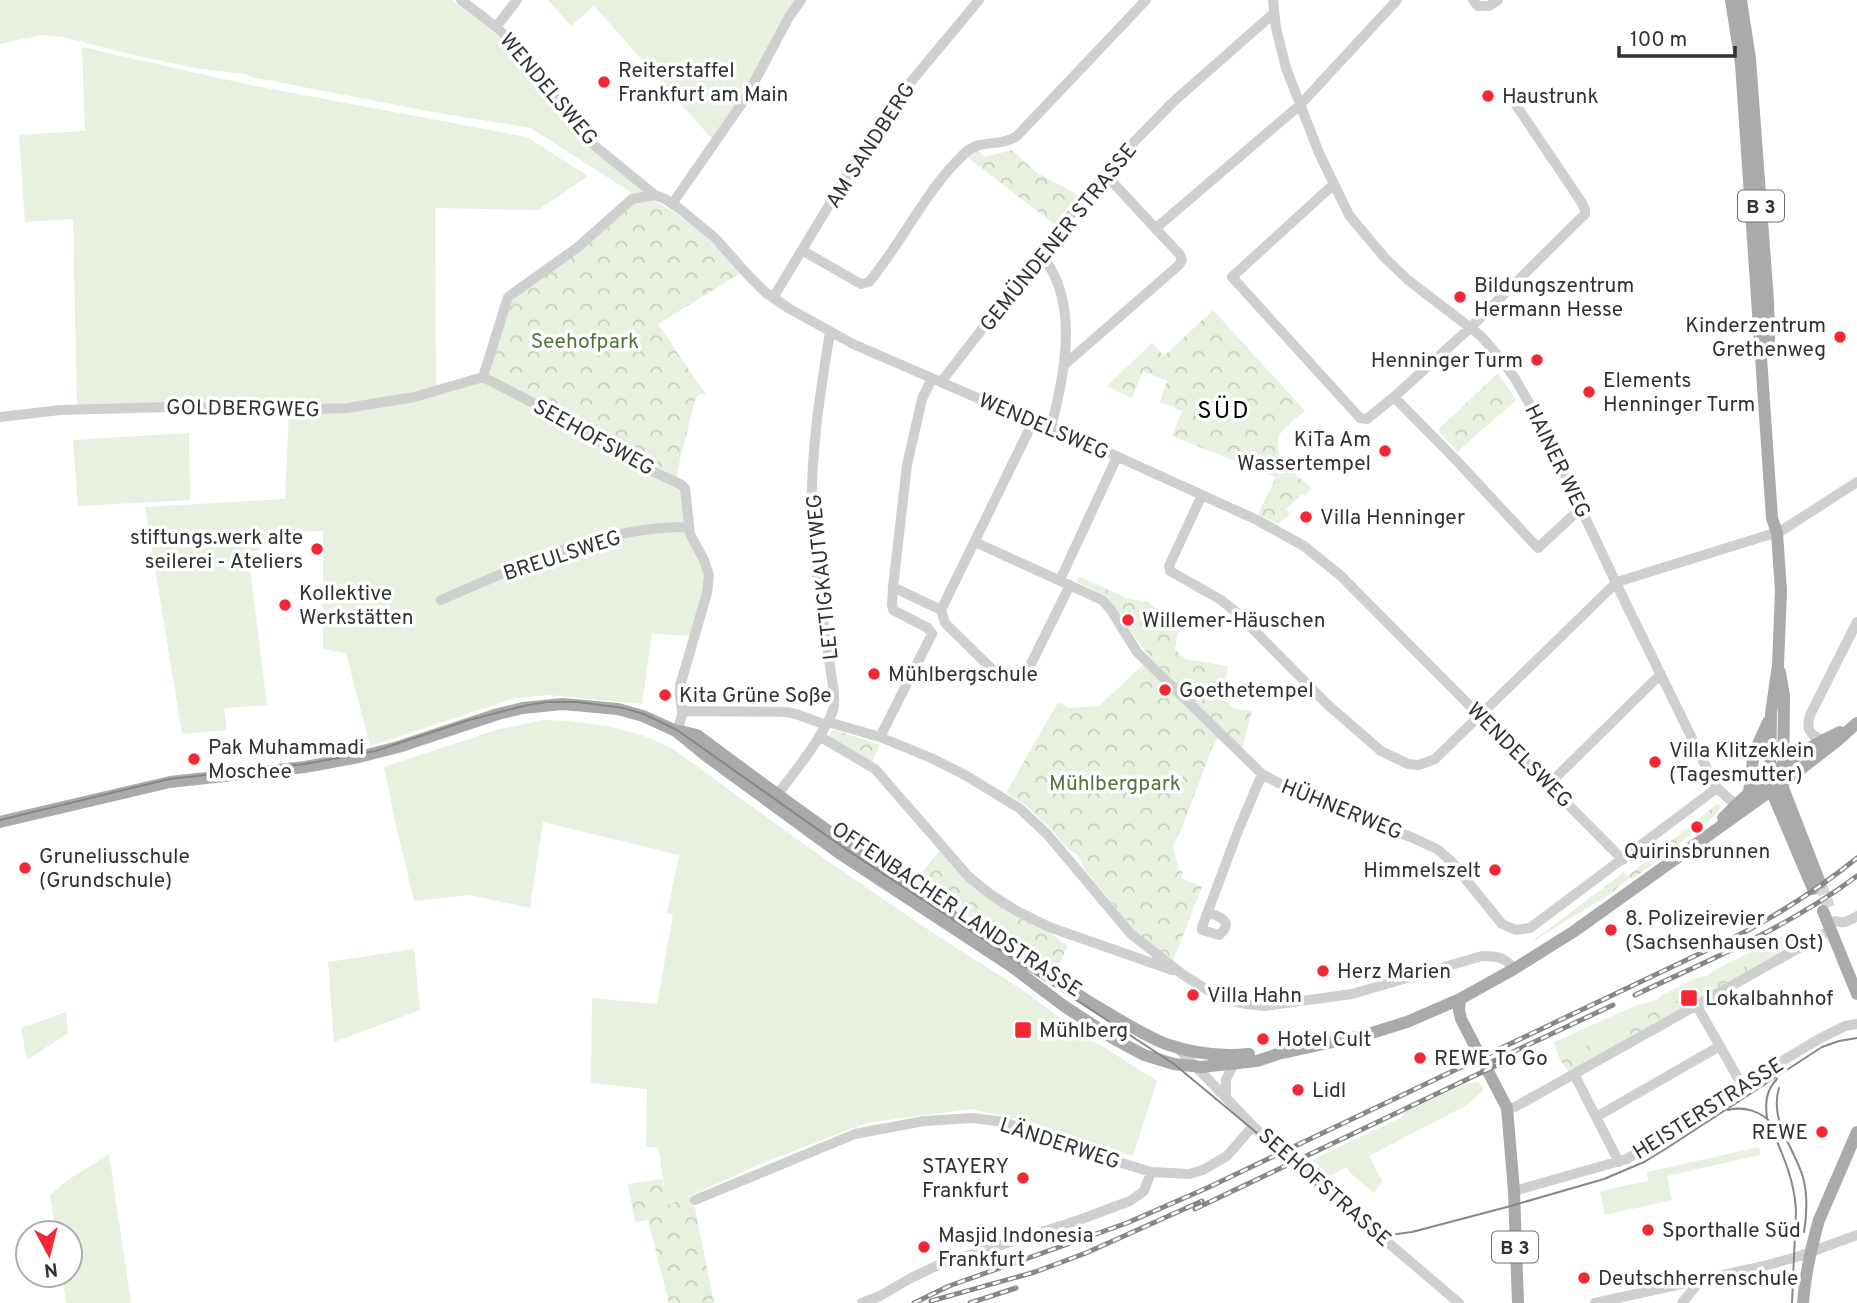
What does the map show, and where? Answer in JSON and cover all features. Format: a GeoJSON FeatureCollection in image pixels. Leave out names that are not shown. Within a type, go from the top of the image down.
{"type":"FeatureCollection","features":[{"type":"Feature","properties":{"kind":"main road","name":"B 3"},"geometry":{"type":"LineString","coordinates":[[1731,0],[1741,64],[1772,519],[1777,533]]}},
{"type":"Feature","properties":{"kind":"main road","name":"B 3"},"geometry":{"type":"LineString","coordinates":[[1741,0],[1751,59],[1768,301],[1779,518],[1777,533],[1781,591],[1769,776]]}},
{"type":"Feature","properties":{"kind":"main road","name":"B 3"},"geometry":{"type":"LineString","coordinates":[[1778,665],[1784,696],[1784,738],[1782,768],[1776,786],[1789,805],[1817,886]]}},
{"type":"Feature","properties":{"kind":"main road","name":"OFFENBACHER LANDSTRASSE"},"geometry":{"type":"LineString","coordinates":[[0,822],[170,782],[305,767],[359,757],[498,714],[542,705],[618,709],[643,716],[676,731],[709,758],[997,945],[1147,1035],[1192,1051],[1227,1055],[1278,1054]]}},
{"type":"Feature","properties":{"kind":"main road"},"geometry":{"type":"LineString","coordinates":[[1748,795],[1756,747],[1771,713]]}},
{"type":"Feature","properties":{"kind":"main road","name":"OFFENBACHER LANDSTRASSE"},"geometry":{"type":"LineString","coordinates":[[1695,845],[1769,776],[1819,743],[1854,725]]}},
{"type":"Feature","properties":{"kind":"main road","name":"OFFENBACHER LANDSTRASSE"},"geometry":{"type":"LineString","coordinates":[[774,799],[839,853],[1128,1047],[1174,1065],[1196,1067],[1257,1061],[1389,1028],[1460,999],[1573,932],[1838,741],[1854,725]]}},
{"type":"Feature","properties":{"kind":"main road"},"geometry":{"type":"LineString","coordinates":[[1784,738],[1797,748],[1819,743]]}},
{"type":"Feature","properties":{"kind":"main road"},"geometry":{"type":"LineString","coordinates":[[1769,776],[1776,786]]}},
{"type":"Feature","properties":{"kind":"main road"},"geometry":{"type":"LineString","coordinates":[[1826,909],[1857,994]]}},
{"type":"Feature","properties":{"kind":"main road"},"geometry":{"type":"LineString","coordinates":[[1833,926],[1857,973]]}},
{"type":"Feature","properties":{"kind":"main road"},"geometry":{"type":"LineString","coordinates":[[1049,994],[1051,985],[1057,982]]}},
{"type":"Feature","properties":{"kind":"main road","name":"B 3"},"geometry":{"type":"LineString","coordinates":[[1460,999],[1461,1019],[1507,1108],[1514,1191],[1518,1303]]}},
{"type":"Feature","properties":{"kind":"main road"},"geometry":{"type":"LineString","coordinates":[[1437,1009],[1461,1019]]}},
{"type":"Feature","properties":{"kind":"main road"},"geometry":{"type":"LineString","coordinates":[[1803,1303],[1806,1267],[1819,1220],[1857,1132]]}},
{"type":"Feature","properties":{"kind":"street","name":"WENDELSWEG"},"geometry":{"type":"LineString","coordinates":[[461,0],[521,51],[589,141],[655,195],[672,204],[715,238],[772,298],[830,332],[1271,526],[1320,557],[1623,860]]}},
{"type":"Feature","properties":{"kind":"street"},"geometry":{"type":"LineString","coordinates":[[496,27],[517,0]]}},
{"type":"Feature","properties":{"kind":"street"},"geometry":{"type":"LineString","coordinates":[[672,204],[745,99],[801,0]]}},
{"type":"Feature","properties":{"kind":"street","name":"AM SANDBERG"},"geometry":{"type":"LineString","coordinates":[[772,298],[878,124],[979,0]]}},
{"type":"Feature","properties":{"kind":"street"},"geometry":{"type":"LineString","coordinates":[[803,251],[857,282],[869,282],[922,205],[966,152],[978,145],[1004,142],[1017,136],[1146,0]]}},
{"type":"Feature","properties":{"kind":"street","name":"HAINER WEG"},"geometry":{"type":"LineString","coordinates":[[1273,0],[1281,49],[1300,105],[1349,215],[1384,257],[1425,295],[1481,336],[1500,358],[1527,398],[1717,788],[1736,805]]}},
{"type":"Feature","properties":{"kind":"street"},"geometry":{"type":"LineString","coordinates":[[1156,228],[1300,105],[1397,0]]}},
{"type":"Feature","properties":{"kind":"street"},"geometry":{"type":"LineString","coordinates":[[1473,0],[1478,6],[1485,7],[1498,0]]}},
{"type":"Feature","properties":{"kind":"street","name":"GEMÜNDENER STRASSE"},"geometry":{"type":"LineString","coordinates":[[893,587],[907,465],[922,399],[1105,174],[1173,102],[1273,13]]}},
{"type":"Feature","properties":{"kind":"street"},"geometry":{"type":"LineString","coordinates":[[1334,184],[1233,277],[1364,420],[1370,418],[1471,327],[1586,212],[1516,105]]}},
{"type":"Feature","properties":{"kind":"street"},"geometry":{"type":"LineString","coordinates":[[1064,365],[1182,260],[1105,174]]}},
{"type":"Feature","properties":{"kind":"street"},"geometry":{"type":"LineString","coordinates":[[483,377],[508,297],[578,247],[632,198],[655,195]]}},
{"type":"Feature","properties":{"kind":"street"},"geometry":{"type":"LineString","coordinates":[[1041,255],[1052,269],[1059,286],[1066,334],[1064,365],[1051,427]]}},
{"type":"Feature","properties":{"kind":"street","name":"LETTIGKAUTWEG"},"geometry":{"type":"LineString","coordinates":[[774,799],[819,736],[834,705],[816,561],[812,493],[814,433],[830,332]]}},
{"type":"Feature","properties":{"kind":"street","name":"GOLDBERGWEG"},"geometry":{"type":"LineString","coordinates":[[0,416],[132,407],[282,410],[347,408],[414,397],[483,377]]}},
{"type":"Feature","properties":{"kind":"street","name":"SEEHOFSWEG"},"geometry":{"type":"LineString","coordinates":[[483,377],[541,407],[643,467],[680,484],[685,488],[688,527]]}},
{"type":"Feature","properties":{"kind":"street"},"geometry":{"type":"LineString","coordinates":[[1394,397],[1538,548],[1581,508]]}},
{"type":"Feature","properties":{"kind":"street"},"geometry":{"type":"LineString","coordinates":[[1033,422],[941,610],[945,623],[1004,678],[1018,677],[1028,670],[1117,457]]}},
{"type":"Feature","properties":{"kind":"street"},"geometry":{"type":"LineString","coordinates":[[1202,495],[1170,571],[1221,600],[1236,612],[1328,705],[1381,751],[1408,764],[1419,765],[1434,759],[1617,582],[1777,533],[1857,482]]}},
{"type":"Feature","properties":{"kind":"street","name":"BREULSWEG"},"geometry":{"type":"LineString","coordinates":[[441,600],[509,570],[592,542],[663,527],[688,527]]}},
{"type":"Feature","properties":{"kind":"street"},"geometry":{"type":"LineString","coordinates":[[676,731],[683,716],[680,686],[707,593],[709,575],[688,527]]}},
{"type":"Feature","properties":{"kind":"street","name":"HÜHNERWEG"},"geometry":{"type":"LineString","coordinates":[[975,542],[1106,603],[1137,652],[1262,774],[1297,793],[1437,849],[1451,861],[1498,920],[1516,930],[1530,928],[1717,788]]}},
{"type":"Feature","properties":{"kind":"street"},"geometry":{"type":"LineString","coordinates":[[880,737],[931,636],[928,628],[891,608],[893,587],[941,610]]}},
{"type":"Feature","properties":{"kind":"street"},"geometry":{"type":"LineString","coordinates":[[1819,743],[1807,726],[1810,715],[1857,622]]}},
{"type":"Feature","properties":{"kind":"street"},"geometry":{"type":"LineString","coordinates":[[1549,784],[1661,674]]}},
{"type":"Feature","properties":{"kind":"street"},"geometry":{"type":"LineString","coordinates":[[683,711],[796,714],[880,737],[965,775],[1019,808],[1047,835],[1131,934],[1182,974],[1220,998],[1265,1006],[1352,994],[1482,956],[1495,956],[1508,961],[1514,969]]}},
{"type":"Feature","properties":{"kind":"street"},"geometry":{"type":"LineString","coordinates":[[819,736],[875,768],[969,877],[990,894],[1049,927],[1182,974]]}},
{"type":"Feature","properties":{"kind":"street"},"geometry":{"type":"LineString","coordinates":[[1208,912],[1262,774]]}},
{"type":"Feature","properties":{"kind":"street"},"geometry":{"type":"LineString","coordinates":[[1507,1108],[1515,1107],[1697,1006],[1833,926],[1857,916]]}},
{"type":"Feature","properties":{"kind":"street"},"geometry":{"type":"LineString","coordinates":[[1697,1006],[1742,1085]]}},
{"type":"Feature","properties":{"kind":"street","name":"HEISTERSTRASSE"},"geometry":{"type":"LineString","coordinates":[[1514,1191],[1627,1159],[1742,1085],[1836,1030],[1857,1024]]}},
{"type":"Feature","properties":{"kind":"street"},"geometry":{"type":"LineString","coordinates":[[1596,1117],[1720,1046]]}},
{"type":"Feature","properties":{"kind":"street","name":"SEEHOFSTRASSE"},"geometry":{"type":"LineString","coordinates":[[1176,1047],[1253,1126],[1459,1303]]}},
{"type":"Feature","properties":{"kind":"street"},"geometry":{"type":"LineString","coordinates":[[1226,1097],[1227,1079],[1234,1064]]}},
{"type":"Feature","properties":{"kind":"street"},"geometry":{"type":"LineString","coordinates":[[1574,1074],[1619,1162]]}},
{"type":"Feature","properties":{"kind":"street","name":"LÄNDERWEG"},"geometry":{"type":"LineString","coordinates":[[695,1200],[855,1134],[902,1124],[962,1118],[983,1119],[1017,1126],[1083,1151],[1151,1172],[1189,1174],[1203,1170],[1227,1156],[1253,1126]]}},
{"type":"Feature","properties":{"kind":"street"},"geometry":{"type":"LineString","coordinates":[[862,1303],[929,1269],[1130,1201],[1144,1191],[1151,1172]]}},
{"type":"Feature","properties":{"kind":"street"},"geometry":{"type":"LineString","coordinates":[[1595,1303],[1764,1266],[1857,1235]]}},
{"type":"Feature","properties":{"kind":"street"},"geometry":{"type":"LineString","coordinates":[[1682,1303],[1700,1280]]}},
{"type":"Feature","properties":{"kind":"green space"},"geometry":{"type":"Polygon","coordinates":[[[0,0],[452,0],[491,30],[516,54],[542,86],[644,191],[635,195],[531,128],[438,113],[246,74],[201,69],[63,37],[41,35],[0,44],[0,0]]]}},
{"type":"Feature","properties":{"kind":"green space"},"geometry":{"type":"Polygon","coordinates":[[[548,0],[798,0],[712,139],[594,6],[571,26],[548,0]]]}},
{"type":"Feature","properties":{"kind":"green space"},"geometry":{"type":"Polygon","coordinates":[[[82,47],[250,85],[527,137],[588,176],[538,210],[435,208],[436,387],[372,400],[286,407],[276,400],[77,406],[73,219],[25,222],[19,135],[85,131],[82,47]]]}},
{"type":"Feature","properties":{"kind":"green space"},"geometry":{"type":"Polygon","coordinates":[[[978,150],[985,157],[1012,150],[1037,173],[1079,195],[1054,224],[967,157],[978,150]]]}},
{"type":"Feature","properties":{"kind":"green space","name":"Seehofpark"},"geometry":{"type":"Polygon","coordinates":[[[653,200],[700,232],[741,273],[658,324],[707,395],[701,394],[695,400],[677,481],[488,377],[513,297],[633,203],[653,200]]]}},
{"type":"Feature","properties":{"kind":"green space"},"geometry":{"type":"Polygon","coordinates":[[[1213,310],[1305,411],[1282,431],[1278,450],[1293,472],[1312,488],[1286,509],[1290,514],[1278,524],[1258,514],[1276,477],[1172,436],[1182,411],[1160,402],[1167,381],[1143,371],[1132,398],[1107,386],[1152,343],[1164,356],[1213,310]]]}},
{"type":"Feature","properties":{"kind":"green space"},"geometry":{"type":"Polygon","coordinates":[[[1498,373],[1516,400],[1457,452],[1438,430],[1498,373]]]}},
{"type":"Feature","properties":{"kind":"green space"},"geometry":{"type":"Polygon","coordinates":[[[484,379],[681,489],[706,580],[692,636],[652,634],[642,704],[549,695],[515,698],[370,746],[346,653],[323,649],[323,531],[291,532],[291,543],[261,545],[261,550],[248,552],[267,705],[224,708],[227,730],[182,734],[145,507],[285,499],[289,412],[346,409],[484,379]]]}},
{"type":"Feature","properties":{"kind":"green space"},"geometry":{"type":"Polygon","coordinates":[[[189,433],[190,500],[78,506],[73,440],[189,433]]]}},
{"type":"Feature","properties":{"kind":"green space"},"geometry":{"type":"Polygon","coordinates":[[[1079,576],[1126,598],[1149,602],[1178,631],[1175,649],[1185,659],[1228,666],[1223,698],[1233,708],[1252,711],[1242,750],[1148,655],[1104,595],[1077,582],[1079,576]]]}},
{"type":"Feature","properties":{"kind":"green space","name":"Mühlbergpark"},"geometry":{"type":"Polygon","coordinates":[[[1144,664],[1218,738],[1173,846],[1179,870],[1183,872],[1181,878],[1202,887],[1173,961],[1136,932],[1085,870],[1077,854],[1069,850],[1025,805],[1006,793],[1058,702],[1069,708],[1099,706],[1144,664]]]}},
{"type":"Feature","properties":{"kind":"green space"},"geometry":{"type":"Polygon","coordinates":[[[543,720],[608,726],[642,735],[673,749],[816,853],[1157,1081],[1133,1156],[1068,1140],[1031,1122],[971,1109],[866,1123],[758,1165],[668,1206],[658,1147],[646,1147],[647,1089],[591,1083],[592,998],[657,1004],[673,915],[667,913],[679,855],[543,822],[530,908],[469,895],[414,901],[384,767],[496,730],[543,720]]]}},
{"type":"Feature","properties":{"kind":"green space"},"geometry":{"type":"Polygon","coordinates":[[[831,731],[880,745],[872,762],[829,737],[831,731]]]}},
{"type":"Feature","properties":{"kind":"green space"},"geometry":{"type":"Polygon","coordinates":[[[1717,804],[1721,805],[1717,814],[1634,878],[1530,943],[1624,872],[1629,875],[1717,804]]]}},
{"type":"Feature","properties":{"kind":"green space"},"geometry":{"type":"Polygon","coordinates":[[[942,847],[979,886],[1068,946],[1055,972],[915,881],[942,847]]]}},
{"type":"Feature","properties":{"kind":"green space"},"geometry":{"type":"Polygon","coordinates":[[[1782,937],[1803,938],[1559,1059],[1554,1042],[1632,1007],[1658,999],[1782,937]]]}},
{"type":"Feature","properties":{"kind":"green space"},"geometry":{"type":"Polygon","coordinates":[[[1803,938],[1804,942],[1569,1072],[1559,1059],[1803,938]]]}},
{"type":"Feature","properties":{"kind":"green space"},"geometry":{"type":"Polygon","coordinates":[[[414,949],[420,1010],[334,1042],[328,962],[414,949]]]}},
{"type":"Feature","properties":{"kind":"green space"},"geometry":{"type":"Polygon","coordinates":[[[66,1012],[68,1033],[27,1060],[21,1028],[66,1012]]]}},
{"type":"Feature","properties":{"kind":"green space"},"geometry":{"type":"Polygon","coordinates":[[[1478,1081],[1483,1088],[1481,1093],[1467,1105],[1369,1156],[1382,1181],[1374,1193],[1348,1171],[1347,1167],[1330,1176],[1312,1160],[1402,1117],[1405,1112],[1463,1085],[1478,1081]]]}},
{"type":"Feature","properties":{"kind":"green space"},"geometry":{"type":"Polygon","coordinates":[[[1759,1147],[1760,1155],[1667,1176],[1672,1200],[1605,1215],[1600,1191],[1648,1181],[1647,1172],[1759,1147]]]}},
{"type":"Feature","properties":{"kind":"green space"},"geometry":{"type":"Polygon","coordinates":[[[109,1154],[131,1303],[66,1303],[64,1289],[84,1289],[84,1219],[54,1219],[50,1195],[109,1154]]]}},
{"type":"Feature","properties":{"kind":"green space"},"geometry":{"type":"Polygon","coordinates":[[[662,1179],[669,1205],[690,1196],[695,1208],[714,1303],[669,1303],[648,1220],[635,1222],[628,1184],[662,1179]]]}},
{"type":"Feature","properties":{"kind":"tunnel"},"geometry":{"type":"LineString","coordinates":[[1820,883],[1829,907]]}},
{"type":"Feature","properties":{"kind":"tram line"},"geometry":{"type":"LineString","coordinates":[[0,820],[169,779],[305,764],[375,751],[469,720],[528,705],[578,702],[623,708],[644,714],[677,730],[847,850],[1174,1064],[1361,1223],[1384,1234],[1412,1232],[1604,1179],[1644,1162],[1822,1047],[1857,1038]]}},
{"type":"Feature","properties":{"kind":"tram line"},"geometry":{"type":"LineString","coordinates":[[1777,1079],[1768,1092],[1766,1112],[1795,1198],[1792,1303]]}},
{"type":"Feature","properties":{"kind":"tram line"},"geometry":{"type":"LineString","coordinates":[[1779,1088],[1777,1111],[1780,1123],[1805,1184],[1807,1205],[1804,1232]]}},
{"type":"Feature","properties":{"kind":"tram line"},"geometry":{"type":"LineString","coordinates":[[1728,1110],[1752,1111],[1772,1124]]}},
{"type":"Feature","properties":{"kind":"railway"},"geometry":{"type":"LineString","coordinates":[[914,1303],[949,1286],[1127,1223],[1207,1188],[1741,934],[1800,899],[1857,858]]}},
{"type":"Feature","properties":{"kind":"railway"},"geometry":{"type":"LineString","coordinates":[[1635,995],[1777,927],[1857,876]]}},
{"type":"Feature","properties":{"kind":"railway"},"geometry":{"type":"LineString","coordinates":[[1483,1066],[1613,1005]]}},
{"type":"Feature","properties":{"kind":"railway"},"geometry":{"type":"LineString","coordinates":[[1195,1209],[1495,1066]]}},
{"type":"Feature","properties":{"kind":"railway"},"geometry":{"type":"LineString","coordinates":[[931,1301],[1035,1272],[1086,1253],[1202,1201]]}},
{"type":"Feature","properties":{"kind":"railway"},"geometry":{"type":"LineString","coordinates":[[970,1303],[1016,1288]]}},
{"type":"Feature","properties":{"kind":"place","name":"Reiterstaffel Frankfurt am Main"},"geometry":{"type":"Point","coordinates":[604,82]}},
{"type":"Feature","properties":{"kind":"place","name":"Haustrunk"},"geometry":{"type":"Point","coordinates":[1488,96]}},
{"type":"Feature","properties":{"kind":"place","name":"Bildungszentrum Hermann Hesse"},"geometry":{"type":"Point","coordinates":[1460,297]}},
{"type":"Feature","properties":{"kind":"place","name":"Kinderzentrum Grethenweg"},"geometry":{"type":"Point","coordinates":[1840,337]}},
{"type":"Feature","properties":{"kind":"place","name":"Henninger Turm"},"geometry":{"type":"Point","coordinates":[1537,360]}},
{"type":"Feature","properties":{"kind":"place","name":"Elements Henninger Turm"},"geometry":{"type":"Point","coordinates":[1589,392]}},
{"type":"Feature","properties":{"kind":"place","name":"KiTa Am Wassertempel"},"geometry":{"type":"Point","coordinates":[1385,451]}},
{"type":"Feature","properties":{"kind":"place","name":"Villa Henninger"},"geometry":{"type":"Point","coordinates":[1306,517]}},
{"type":"Feature","properties":{"kind":"place","name":"stiftungs.werk alte seilerei - Ateliers"},"geometry":{"type":"Point","coordinates":[317,549]}},
{"type":"Feature","properties":{"kind":"place","name":"Kollektive Werkstätten"},"geometry":{"type":"Point","coordinates":[285,605]}},
{"type":"Feature","properties":{"kind":"place","name":"Willemer-Häuschen"},"geometry":{"type":"Point","coordinates":[1128,620]}},
{"type":"Feature","properties":{"kind":"place","name":"Mühlbergschule"},"geometry":{"type":"Point","coordinates":[874,674]}},
{"type":"Feature","properties":{"kind":"place","name":"Goethetempel"},"geometry":{"type":"Point","coordinates":[1165,690]}},
{"type":"Feature","properties":{"kind":"place","name":"Kita Grüne Soße"},"geometry":{"type":"Point","coordinates":[665,695]}},
{"type":"Feature","properties":{"kind":"place","name":"Pak Muhammadi Moschee"},"geometry":{"type":"Point","coordinates":[194,759]}},
{"type":"Feature","properties":{"kind":"place","name":"Villa Klitzeklein (Tagesmutter)"},"geometry":{"type":"Point","coordinates":[1655,762]}},
{"type":"Feature","properties":{"kind":"place","name":"Quirinsbrunnen"},"geometry":{"type":"Point","coordinates":[1697,827]}},
{"type":"Feature","properties":{"kind":"place","name":"Gruneliusschule (Grundschule)"},"geometry":{"type":"Point","coordinates":[25,868]}},
{"type":"Feature","properties":{"kind":"place","name":"Himmelszelt"},"geometry":{"type":"Point","coordinates":[1495,870]}},
{"type":"Feature","properties":{"kind":"place","name":"8. Polizeirevier (Sachsenhausen Ost)"},"geometry":{"type":"Point","coordinates":[1611,930]}},
{"type":"Feature","properties":{"kind":"place","name":"Herz Marien"},"geometry":{"type":"Point","coordinates":[1323,971]}},
{"type":"Feature","properties":{"kind":"place","name":"Villa Hahn"},"geometry":{"type":"Point","coordinates":[1193,995]}},
{"type":"Feature","properties":{"kind":"place","name":"Lokalbahnhof"},"geometry":{"type":"Point","coordinates":[1689,998]}},
{"type":"Feature","properties":{"kind":"place","name":"Mühlberg"},"geometry":{"type":"Point","coordinates":[1023,1030]}},
{"type":"Feature","properties":{"kind":"place","name":"Hotel Cult"},"geometry":{"type":"Point","coordinates":[1263,1039]}},
{"type":"Feature","properties":{"kind":"place","name":"REWE To Go"},"geometry":{"type":"Point","coordinates":[1420,1058]}},
{"type":"Feature","properties":{"kind":"place","name":"Lidl"},"geometry":{"type":"Point","coordinates":[1298,1090]}},
{"type":"Feature","properties":{"kind":"place","name":"REWE"},"geometry":{"type":"Point","coordinates":[1822,1132]}},
{"type":"Feature","properties":{"kind":"place","name":"STAYERY Frankfurt"},"geometry":{"type":"Point","coordinates":[1023,1178]}},
{"type":"Feature","properties":{"kind":"place","name":"Sporthalle Süd"},"geometry":{"type":"Point","coordinates":[1648,1230]}},
{"type":"Feature","properties":{"kind":"place","name":"Masjid Indonesia Frankfurt"},"geometry":{"type":"Point","coordinates":[924,1247]}},
{"type":"Feature","properties":{"kind":"place","name":"Deutschherrenschule"},"geometry":{"type":"Point","coordinates":[1584,1278]}},
{"type":"Feature","properties":{"kind":"district","name":"SÜD"},"geometry":{"type":"Point","coordinates":[1224,410]}}]}
